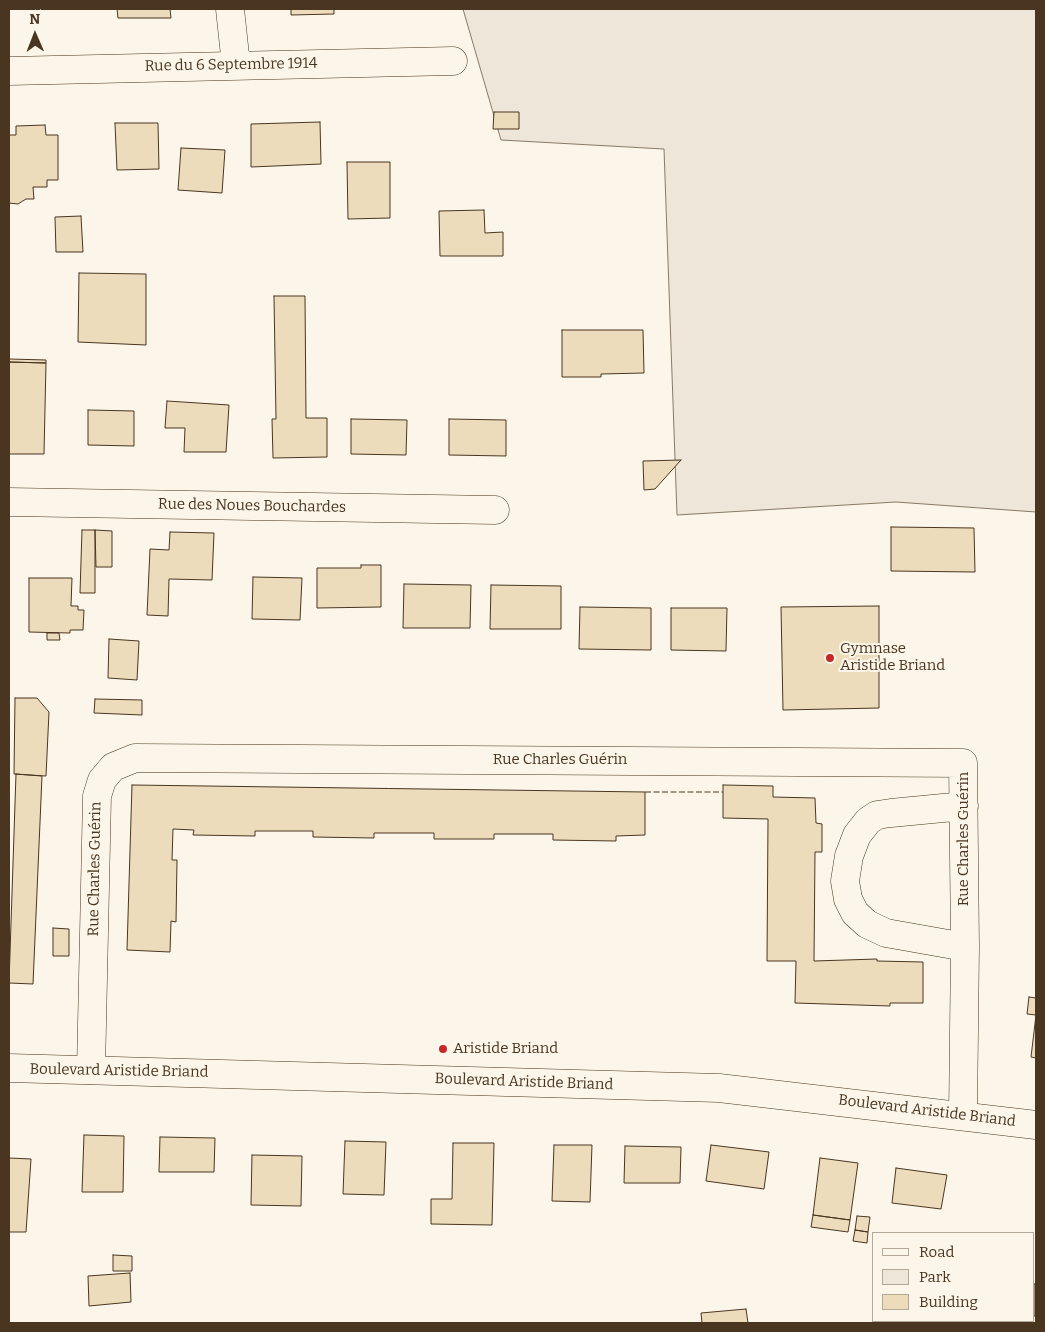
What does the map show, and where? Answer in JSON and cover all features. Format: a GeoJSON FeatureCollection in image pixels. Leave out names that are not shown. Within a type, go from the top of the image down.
{"type":"FeatureCollection","features":[{"type":"Feature","properties":{"kind":"street"},"geometry":{"type":"LineString","coordinates":[[230,9],[236,65]]}},
{"type":"Feature","properties":{"kind":"street","name":"Rue du 6 Septembre 1914"},"geometry":{"type":"LineString","coordinates":[[9,71],[453,60]]}},
{"type":"Feature","properties":{"kind":"street","name":"Rue des Noues Bouchardes"},"geometry":{"type":"LineString","coordinates":[[9,502],[495,510]]}},
{"type":"Feature","properties":{"kind":"street","name":"Rue Charles Guérin"},"geometry":{"type":"LineString","coordinates":[[91,1070],[97,796],[102,780],[113,767],[135,758],[964,763],[965,947],[963,1115]]}},
{"type":"Feature","properties":{"kind":"street"},"geometry":{"type":"LineString","coordinates":[[964,806],[877,815],[868,821],[857,835],[849,856],[845,880],[848,898],[856,913],[867,924],[886,933],[965,947]]}},
{"type":"Feature","properties":{"kind":"street","name":"Boulevard Aristide Briand"},"geometry":{"type":"LineString","coordinates":[[9,1068],[719,1088],[1036,1124]]}},
{"type":"Feature","properties":{"kind":"green space"},"geometry":{"type":"Polygon","coordinates":[[[463,9],[1036,9],[1036,512],[896,502],[677,515],[664,149],[501,140],[463,9]]]}},
{"type":"Feature","properties":{"kind":"building"},"geometry":{"type":"Polygon","coordinates":[[[117,9],[170,9],[171,18],[118,18],[117,9]]]}},
{"type":"Feature","properties":{"kind":"building"},"geometry":{"type":"Polygon","coordinates":[[[291,9],[334,9],[334,14],[291,15],[291,9]]]}},
{"type":"Feature","properties":{"kind":"building"},"geometry":{"type":"Polygon","coordinates":[[[494,112],[519,112],[519,129],[493,129],[494,112]]]}},
{"type":"Feature","properties":{"kind":"building"},"geometry":{"type":"Polygon","coordinates":[[[320,122],[321,164],[251,167],[251,124],[320,122]]]}},
{"type":"Feature","properties":{"kind":"building"},"geometry":{"type":"Polygon","coordinates":[[[115,123],[158,123],[159,169],[117,170],[115,123]]]}},
{"type":"Feature","properties":{"kind":"building"},"geometry":{"type":"Polygon","coordinates":[[[45,125],[46,135],[58,135],[58,180],[47,180],[47,187],[33,187],[34,199],[26,199],[18,204],[9,203],[9,135],[16,135],[16,126],[45,125]]]}},
{"type":"Feature","properties":{"kind":"building"},"geometry":{"type":"Polygon","coordinates":[[[181,148],[225,150],[222,193],[178,190],[181,148]]]}},
{"type":"Feature","properties":{"kind":"building"},"geometry":{"type":"Polygon","coordinates":[[[347,162],[390,162],[390,218],[348,219],[347,162]]]}},
{"type":"Feature","properties":{"kind":"building"},"geometry":{"type":"Polygon","coordinates":[[[484,210],[485,233],[503,232],[503,256],[440,256],[439,211],[484,210]]]}},
{"type":"Feature","properties":{"kind":"building"},"geometry":{"type":"Polygon","coordinates":[[[81,216],[83,252],[56,252],[55,217],[81,216]]]}},
{"type":"Feature","properties":{"kind":"building"},"geometry":{"type":"Polygon","coordinates":[[[79,273],[146,274],[146,345],[78,342],[79,273]]]}},
{"type":"Feature","properties":{"kind":"building"},"geometry":{"type":"Polygon","coordinates":[[[274,296],[305,296],[306,418],[327,418],[327,457],[273,458],[272,419],[276,419],[274,296]]]}},
{"type":"Feature","properties":{"kind":"building"},"geometry":{"type":"Polygon","coordinates":[[[562,330],[643,330],[644,373],[601,374],[601,377],[562,377],[562,330]]]}},
{"type":"Feature","properties":{"kind":"building"},"geometry":{"type":"Polygon","coordinates":[[[9,359],[46,360],[46,363],[9,362],[9,359]]]}},
{"type":"Feature","properties":{"kind":"building"},"geometry":{"type":"Polygon","coordinates":[[[9,362],[46,363],[44,454],[9,454],[9,362]]]}},
{"type":"Feature","properties":{"kind":"building"},"geometry":{"type":"Polygon","coordinates":[[[167,401],[229,405],[226,452],[184,452],[185,428],[165,428],[167,401]]]}},
{"type":"Feature","properties":{"kind":"building"},"geometry":{"type":"Polygon","coordinates":[[[88,410],[134,411],[134,446],[88,445],[88,410]]]}},
{"type":"Feature","properties":{"kind":"building"},"geometry":{"type":"Polygon","coordinates":[[[351,419],[407,420],[406,455],[351,454],[351,419]]]}},
{"type":"Feature","properties":{"kind":"building"},"geometry":{"type":"Polygon","coordinates":[[[449,419],[506,420],[506,456],[449,455],[449,419]]]}},
{"type":"Feature","properties":{"kind":"building"},"geometry":{"type":"Polygon","coordinates":[[[681,460],[655,489],[644,490],[643,461],[681,460]]]}},
{"type":"Feature","properties":{"kind":"building"},"geometry":{"type":"Polygon","coordinates":[[[891,527],[974,528],[975,572],[891,571],[891,527]]]}},
{"type":"Feature","properties":{"kind":"building"},"geometry":{"type":"Polygon","coordinates":[[[82,530],[95,530],[95,593],[80,593],[82,530]]]}},
{"type":"Feature","properties":{"kind":"building"},"geometry":{"type":"Polygon","coordinates":[[[95,530],[112,531],[112,567],[96,567],[95,530]]]}},
{"type":"Feature","properties":{"kind":"building"},"geometry":{"type":"Polygon","coordinates":[[[170,532],[214,533],[212,580],[169,579],[168,616],[147,615],[150,549],[169,550],[170,532]]]}},
{"type":"Feature","properties":{"kind":"building"},"geometry":{"type":"Polygon","coordinates":[[[361,565],[381,565],[381,607],[317,608],[317,568],[361,568],[361,565]]]}},
{"type":"Feature","properties":{"kind":"building"},"geometry":{"type":"Polygon","coordinates":[[[253,577],[302,578],[300,620],[252,619],[253,577]]]}},
{"type":"Feature","properties":{"kind":"building"},"geometry":{"type":"Polygon","coordinates":[[[29,578],[72,578],[71,606],[78,606],[78,610],[84,610],[83,630],[70,630],[70,633],[29,632],[29,578]]]}},
{"type":"Feature","properties":{"kind":"building"},"geometry":{"type":"Polygon","coordinates":[[[404,584],[471,585],[470,628],[403,628],[404,584]]]}},
{"type":"Feature","properties":{"kind":"building"},"geometry":{"type":"Polygon","coordinates":[[[491,585],[561,586],[561,629],[490,629],[491,585]]]}},
{"type":"Feature","properties":{"kind":"building","name":"Gymnase Aristide Briand"},"geometry":{"type":"Polygon","coordinates":[[[879,606],[879,708],[783,710],[781,607],[879,606]]]}},
{"type":"Feature","properties":{"kind":"building"},"geometry":{"type":"Polygon","coordinates":[[[580,607],[651,608],[651,650],[579,649],[580,607]]]}},
{"type":"Feature","properties":{"kind":"building"},"geometry":{"type":"Polygon","coordinates":[[[671,608],[727,608],[726,651],[671,650],[671,608]]]}},
{"type":"Feature","properties":{"kind":"building"},"geometry":{"type":"Polygon","coordinates":[[[47,633],[59,633],[60,640],[47,640],[47,633]]]}},
{"type":"Feature","properties":{"kind":"building"},"geometry":{"type":"Polygon","coordinates":[[[109,639],[139,641],[137,680],[108,678],[109,639]]]}},
{"type":"Feature","properties":{"kind":"building"},"geometry":{"type":"Polygon","coordinates":[[[15,698],[37,698],[49,712],[46,776],[14,774],[15,698]]]}},
{"type":"Feature","properties":{"kind":"building"},"geometry":{"type":"Polygon","coordinates":[[[95,699],[142,700],[142,715],[94,713],[95,699]]]}},
{"type":"Feature","properties":{"kind":"building"},"geometry":{"type":"Polygon","coordinates":[[[16,774],[42,776],[33,984],[9,983],[16,774]]]}},
{"type":"Feature","properties":{"kind":"building"},"geometry":{"type":"Polygon","coordinates":[[[132,785],[645,792],[645,835],[616,836],[616,841],[553,840],[553,834],[494,834],[494,839],[434,839],[434,833],[374,833],[374,838],[313,837],[313,831],[255,831],[255,836],[193,835],[194,830],[173,829],[172,860],[177,860],[176,922],[171,921],[170,952],[127,950],[132,785]]]}},
{"type":"Feature","properties":{"kind":"building"},"geometry":{"type":"Polygon","coordinates":[[[723,785],[773,786],[773,797],[815,798],[816,823],[822,824],[822,852],[815,852],[814,961],[877,959],[877,961],[923,962],[923,1003],[890,1003],[890,1006],[795,1003],[796,961],[767,961],[768,819],[723,818],[723,785]]]}},
{"type":"Feature","properties":{"kind":"building"},"geometry":{"type":"Polygon","coordinates":[[[53,928],[69,929],[69,956],[53,956],[53,928]]]}},
{"type":"Feature","properties":{"kind":"building"},"geometry":{"type":"Polygon","coordinates":[[[1029,997],[1036,998],[1036,1015],[1027,1014],[1029,997]]]}},
{"type":"Feature","properties":{"kind":"building"},"geometry":{"type":"Polygon","coordinates":[[[1036,1015],[1036,1058],[1031,1057],[1036,1015]]]}},
{"type":"Feature","properties":{"kind":"building"},"geometry":{"type":"Polygon","coordinates":[[[84,1135],[124,1136],[123,1192],[82,1192],[84,1135]]]}},
{"type":"Feature","properties":{"kind":"building"},"geometry":{"type":"Polygon","coordinates":[[[160,1137],[215,1138],[214,1172],[159,1172],[160,1137]]]}},
{"type":"Feature","properties":{"kind":"building"},"geometry":{"type":"Polygon","coordinates":[[[345,1141],[386,1142],[384,1195],[343,1194],[345,1141]]]}},
{"type":"Feature","properties":{"kind":"building"},"geometry":{"type":"Polygon","coordinates":[[[453,1143],[494,1143],[492,1225],[431,1224],[431,1199],[452,1199],[453,1143]]]}},
{"type":"Feature","properties":{"kind":"building"},"geometry":{"type":"Polygon","coordinates":[[[554,1145],[592,1145],[590,1202],[552,1201],[554,1145]]]}},
{"type":"Feature","properties":{"kind":"building"},"geometry":{"type":"Polygon","coordinates":[[[711,1145],[769,1152],[764,1189],[706,1181],[711,1145]]]}},
{"type":"Feature","properties":{"kind":"building"},"geometry":{"type":"Polygon","coordinates":[[[625,1146],[681,1147],[680,1183],[624,1183],[625,1146]]]}},
{"type":"Feature","properties":{"kind":"building"},"geometry":{"type":"Polygon","coordinates":[[[252,1155],[302,1156],[301,1206],[251,1205],[252,1155]]]}},
{"type":"Feature","properties":{"kind":"building"},"geometry":{"type":"Polygon","coordinates":[[[9,1158],[31,1159],[26,1232],[9,1232],[9,1158]]]}},
{"type":"Feature","properties":{"kind":"building"},"geometry":{"type":"Polygon","coordinates":[[[820,1158],[858,1163],[850,1220],[813,1215],[820,1158]]]}},
{"type":"Feature","properties":{"kind":"building"},"geometry":{"type":"Polygon","coordinates":[[[896,1168],[947,1175],[941,1209],[892,1203],[896,1168]]]}},
{"type":"Feature","properties":{"kind":"building"},"geometry":{"type":"Polygon","coordinates":[[[813,1215],[850,1220],[848,1232],[811,1227],[813,1215]]]}},
{"type":"Feature","properties":{"kind":"building"},"geometry":{"type":"Polygon","coordinates":[[[857,1216],[870,1217],[868,1232],[855,1230],[857,1216]]]}},
{"type":"Feature","properties":{"kind":"building"},"geometry":{"type":"Polygon","coordinates":[[[855,1230],[868,1232],[867,1243],[853,1241],[855,1230]]]}},
{"type":"Feature","properties":{"kind":"building"},"geometry":{"type":"Polygon","coordinates":[[[113,1255],[132,1256],[132,1271],[113,1271],[113,1255]]]}},
{"type":"Feature","properties":{"kind":"building"},"geometry":{"type":"Polygon","coordinates":[[[130,1273],[131,1302],[89,1306],[88,1276],[130,1273]]]}},
{"type":"Feature","properties":{"kind":"building"},"geometry":{"type":"Polygon","coordinates":[[[1035,1284],[1036,1284],[1035,1316],[1035,1284]]]}},
{"type":"Feature","properties":{"kind":"building"},"geometry":{"type":"Polygon","coordinates":[[[746,1309],[748,1323],[702,1323],[701,1313],[746,1309]]]}},
{"type":"Feature","properties":{"kind":"building"},"geometry":{"type":"Polygon","coordinates":[[[882,1322],[910,1322],[910,1323],[882,1322]]]}},
{"type":"Feature","properties":{"kind":"building"},"geometry":{"type":"Polygon","coordinates":[[[974,1322],[975,1323],[948,1323],[974,1322]]]}},
{"type":"Feature","properties":{"kind":"fence"},"geometry":{"type":"LineString","coordinates":[[645,792],[723,792]]}},
{"type":"Feature","properties":{"kind":"place","name":"Gymnase Aristide Briand"},"geometry":{"type":"Point","coordinates":[830,658]}},
{"type":"Feature","properties":{"kind":"place","name":"Aristide Briand"},"geometry":{"type":"Point","coordinates":[443,1049]}}]}
